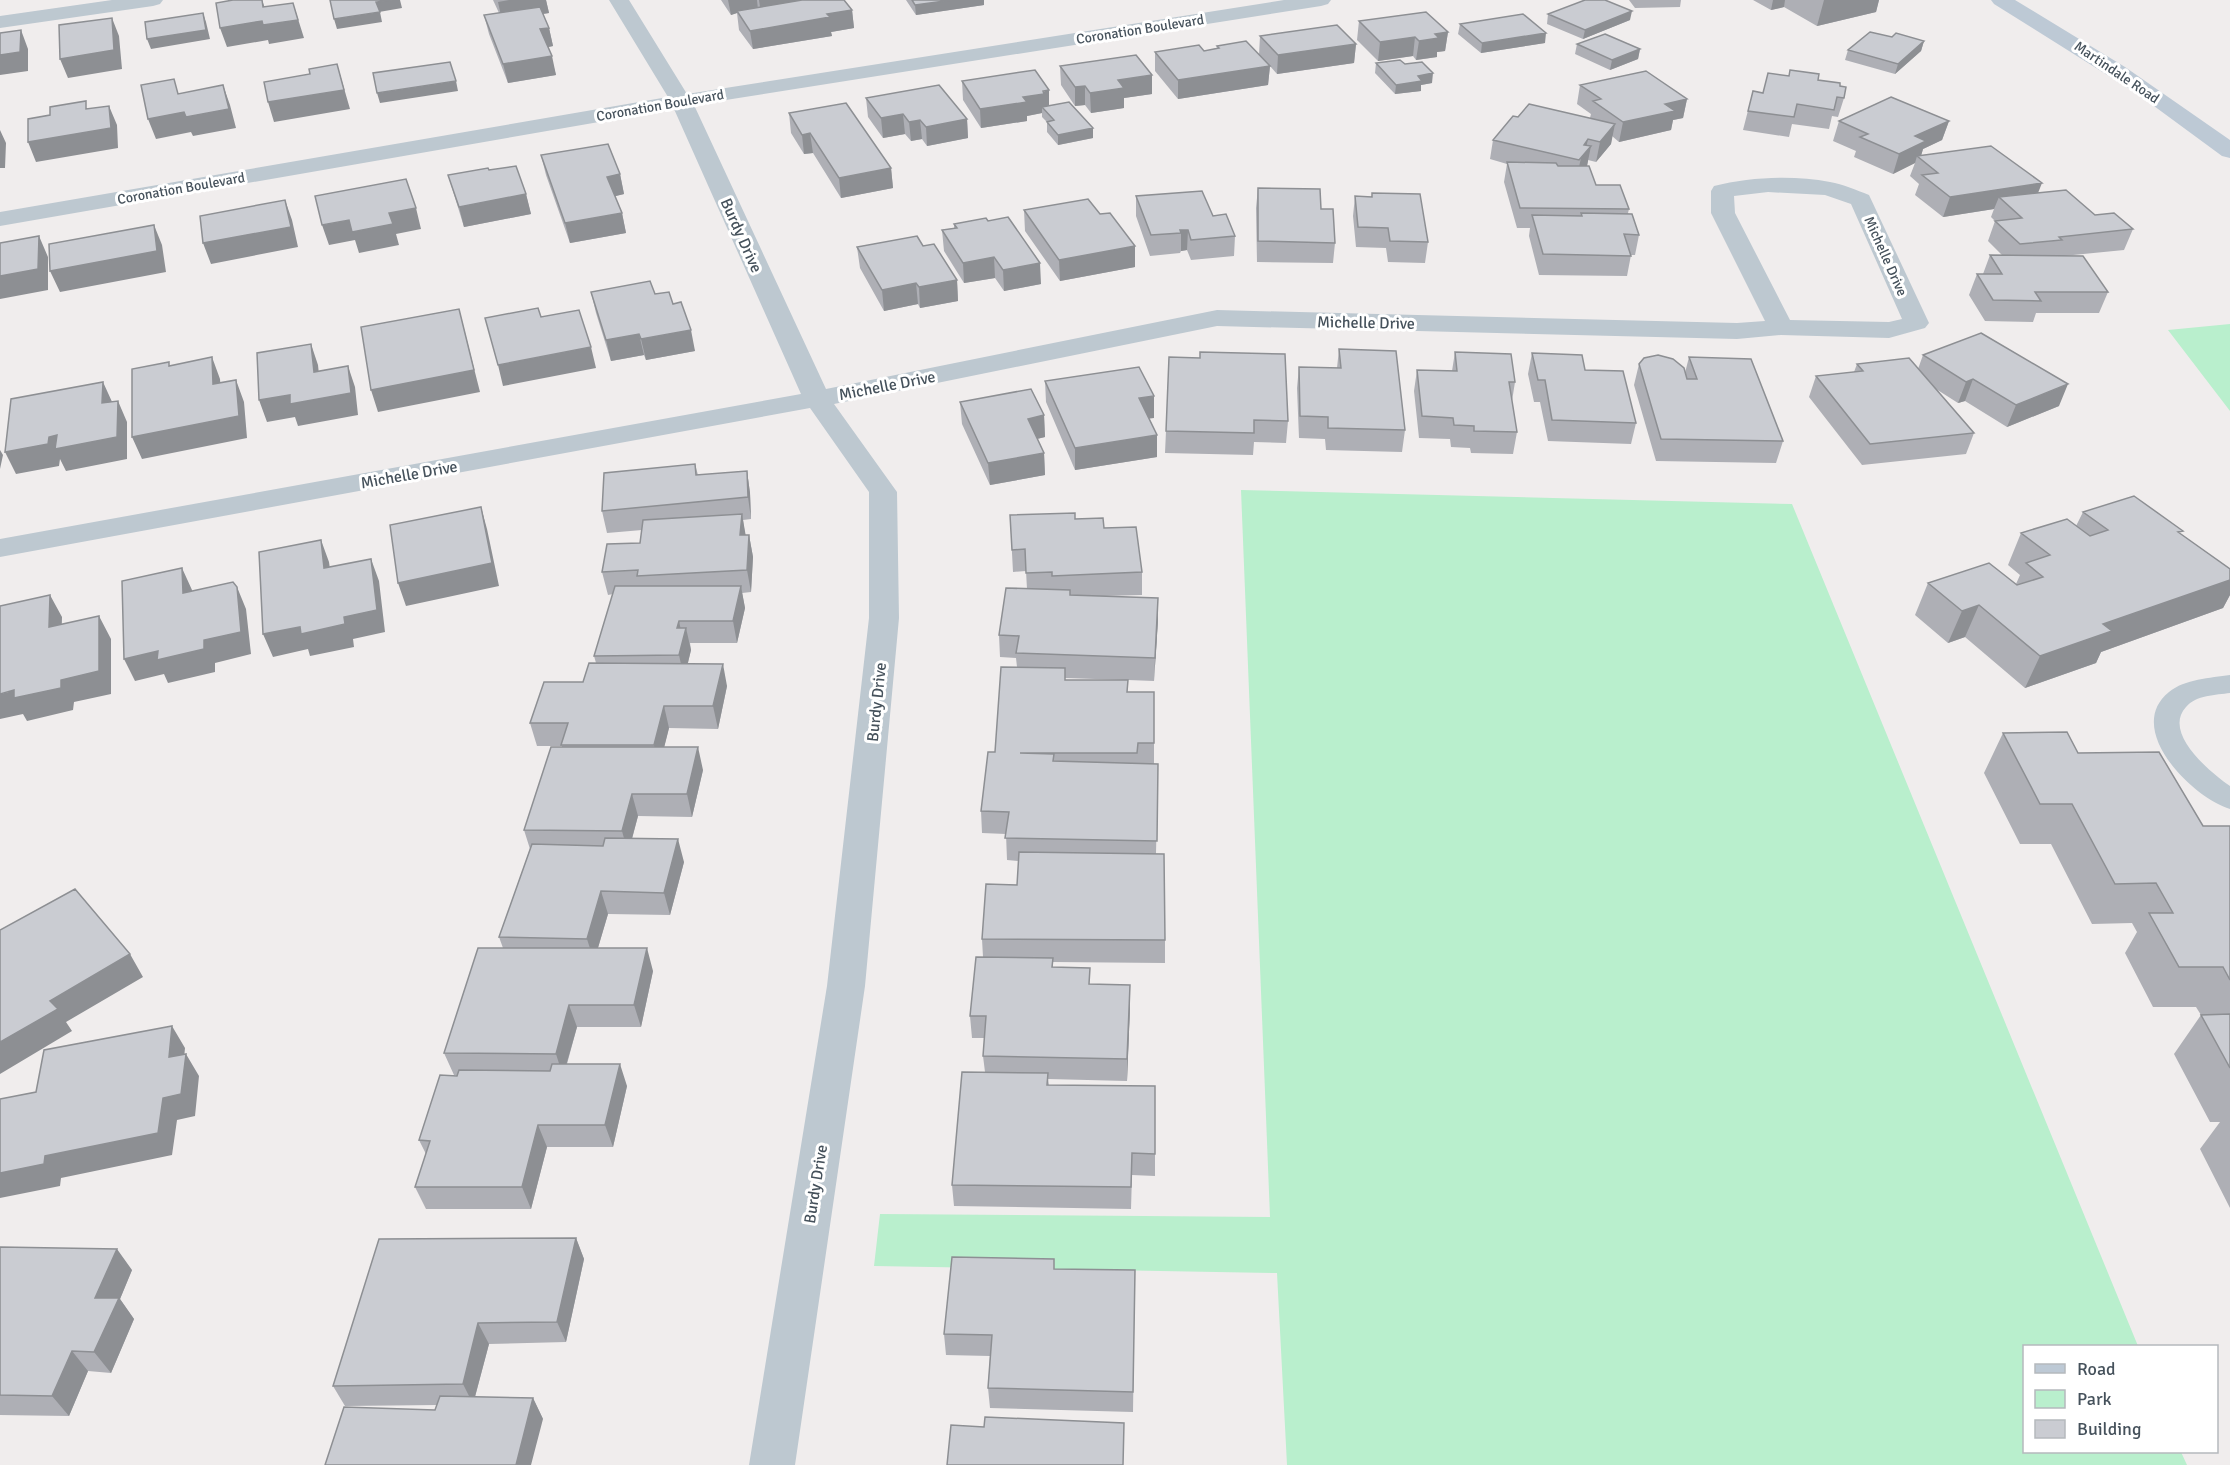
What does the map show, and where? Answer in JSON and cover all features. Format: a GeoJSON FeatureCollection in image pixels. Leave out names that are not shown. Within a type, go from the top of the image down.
{"type":"FeatureCollection","features":[{"type":"Feature","properties":{"kind":"main road","name":"Martindale Road"},"geometry":{"type":"LineString","coordinates":[[2001,0],[2077,45],[2201,128],[2230,151]]}},
{"type":"Feature","properties":{"kind":"street"},"geometry":{"type":"LineString","coordinates":[[0,22],[153,0]]}},
{"type":"Feature","properties":{"kind":"street","name":"Burdy Drive"},"geometry":{"type":"LineString","coordinates":[[619,0],[681,101],[817,399],[883,492],[884,618],[846,986],[772,1465]]}},
{"type":"Feature","properties":{"kind":"street","name":"Coronation Boulevard"},"geometry":{"type":"LineString","coordinates":[[0,219],[681,101],[1321,0]]}},
{"type":"Feature","properties":{"kind":"street","name":"Michelle Drive"},"geometry":{"type":"LineString","coordinates":[[0,548],[817,399],[1217,318],[1737,331],[1781,327],[1888,330],[1916,323],[1861,200],[1828,188],[1768,185],[1722,191],[1723,213],[1781,327]]}},
{"type":"Feature","properties":{"kind":"lane"},"geometry":{"type":"LineString","coordinates":[[2230,684],[2207,685],[2183,693],[2168,709],[2165,729],[2174,753],[2196,777],[2230,799]]}},
{"type":"Feature","properties":{"kind":"green space"},"geometry":{"type":"Polygon","coordinates":[[[2230,324],[2230,411],[2168,330],[2230,324]]]}},
{"type":"Feature","properties":{"kind":"green space"},"geometry":{"type":"Polygon","coordinates":[[[1241,490],[1792,504],[2138,1345],[2023,1345],[2023,1453],[2181,1453],[2187,1465],[1287,1465],[1277,1273],[874,1266],[880,1214],[1270,1217],[1241,490]]]}},
{"type":"Feature","properties":{"kind":"building"},"geometry":{"type":"Polygon","coordinates":[[[233,0],[262,0],[263,7],[293,3],[298,20],[263,25],[262,21],[220,28],[216,3],[233,0]]]}},
{"type":"Feature","properties":{"kind":"building"},"geometry":{"type":"Polygon","coordinates":[[[330,0],[392,0],[376,2],[380,12],[334,19],[330,0]]]}},
{"type":"Feature","properties":{"kind":"building"},"geometry":{"type":"Polygon","coordinates":[[[802,0],[844,0],[852,10],[827,14],[830,17],[750,31],[737,11],[802,0]]]}},
{"type":"Feature","properties":{"kind":"building"},"geometry":{"type":"Polygon","coordinates":[[[912,0],[952,0],[915,5],[912,0]]]}},
{"type":"Feature","properties":{"kind":"building"},"geometry":{"type":"Polygon","coordinates":[[[1585,0],[1605,0],[1632,11],[1585,30],[1548,14],[1585,0]]]}},
{"type":"Feature","properties":{"kind":"building"},"geometry":{"type":"Polygon","coordinates":[[[540,7],[549,28],[540,29],[552,56],[503,64],[484,15],[540,7]]]}},
{"type":"Feature","properties":{"kind":"building"},"geometry":{"type":"Polygon","coordinates":[[[1426,12],[1448,32],[1435,34],[1439,38],[1419,41],[1415,37],[1380,42],[1359,21],[1426,12]]]}},
{"type":"Feature","properties":{"kind":"building"},"geometry":{"type":"Polygon","coordinates":[[[203,13],[206,30],[147,39],[145,22],[203,13]]]}},
{"type":"Feature","properties":{"kind":"building"},"geometry":{"type":"Polygon","coordinates":[[[1523,14],[1546,33],[1482,43],[1460,24],[1523,14]]]}},
{"type":"Feature","properties":{"kind":"building"},"geometry":{"type":"Polygon","coordinates":[[[112,18],[114,50],[60,59],[59,25],[112,18]]]}},
{"type":"Feature","properties":{"kind":"building"},"geometry":{"type":"Polygon","coordinates":[[[1337,25],[1356,44],[1278,55],[1260,36],[1337,25]]]}},
{"type":"Feature","properties":{"kind":"building"},"geometry":{"type":"Polygon","coordinates":[[[21,30],[20,52],[0,55],[0,33],[21,30]]]}},
{"type":"Feature","properties":{"kind":"building"},"geometry":{"type":"Polygon","coordinates":[[[1870,32],[1892,37],[1896,33],[1924,41],[1898,64],[1848,50],[1870,32]]]}},
{"type":"Feature","properties":{"kind":"building"},"geometry":{"type":"Polygon","coordinates":[[[1605,34],[1640,49],[1612,60],[1577,44],[1605,34]]]}},
{"type":"Feature","properties":{"kind":"building"},"geometry":{"type":"Polygon","coordinates":[[[1246,41],[1270,66],[1178,80],[1155,52],[1199,45],[1204,51],[1219,48],[1217,46],[1246,41]]]}},
{"type":"Feature","properties":{"kind":"building"},"geometry":{"type":"Polygon","coordinates":[[[1136,55],[1152,75],[1118,80],[1124,88],[1090,93],[1085,86],[1075,87],[1060,66],[1136,55]]]}},
{"type":"Feature","properties":{"kind":"building"},"geometry":{"type":"Polygon","coordinates":[[[1400,60],[1405,64],[1422,62],[1433,73],[1418,76],[1422,81],[1396,85],[1376,63],[1400,60]]]}},
{"type":"Feature","properties":{"kind":"building"},"geometry":{"type":"Polygon","coordinates":[[[450,62],[456,81],[377,93],[373,73],[450,62]]]}},
{"type":"Feature","properties":{"kind":"building"},"geometry":{"type":"Polygon","coordinates":[[[337,64],[344,90],[268,102],[264,82],[310,74],[309,69],[337,64]]]}},
{"type":"Feature","properties":{"kind":"building"},"geometry":{"type":"Polygon","coordinates":[[[1035,70],[1049,90],[1043,91],[1044,94],[1023,97],[1027,102],[980,109],[962,81],[1035,70]]]}},
{"type":"Feature","properties":{"kind":"building"},"geometry":{"type":"Polygon","coordinates":[[[1790,70],[1819,74],[1818,80],[1840,83],[1840,86],[1846,87],[1844,98],[1837,97],[1834,110],[1797,104],[1794,117],[1748,111],[1753,91],[1763,93],[1768,73],[1789,76],[1790,70]]]}},
{"type":"Feature","properties":{"kind":"building"},"geometry":{"type":"Polygon","coordinates":[[[1646,71],[1687,99],[1665,104],[1675,111],[1623,122],[1593,101],[1601,99],[1580,85],[1646,71]]]}},
{"type":"Feature","properties":{"kind":"building"},"geometry":{"type":"Polygon","coordinates":[[[174,79],[178,94],[223,85],[229,109],[186,117],[184,112],[148,119],[141,85],[174,79]]]}},
{"type":"Feature","properties":{"kind":"building"},"geometry":{"type":"Polygon","coordinates":[[[939,85],[967,119],[926,127],[920,120],[909,122],[903,114],[881,118],[866,98],[939,85]]]}},
{"type":"Feature","properties":{"kind":"building"},"geometry":{"type":"Polygon","coordinates":[[[1891,97],[1949,121],[1915,136],[1926,141],[1899,154],[1860,137],[1868,134],[1839,121],[1891,97]]]}},
{"type":"Feature","properties":{"kind":"building"},"geometry":{"type":"Polygon","coordinates":[[[86,101],[86,109],[109,106],[111,128],[28,142],[28,119],[50,115],[50,107],[86,101]]]}},
{"type":"Feature","properties":{"kind":"building"},"geometry":{"type":"Polygon","coordinates":[[[1069,102],[1093,128],[1058,135],[1047,122],[1054,120],[1042,107],[1069,102]]]}},
{"type":"Feature","properties":{"kind":"building"},"geometry":{"type":"Polygon","coordinates":[[[846,103],[891,168],[839,178],[810,133],[802,135],[789,113],[846,103]]]}},
{"type":"Feature","properties":{"kind":"building"},"geometry":{"type":"Polygon","coordinates":[[[1529,104],[1615,124],[1600,142],[1588,139],[1584,145],[1591,146],[1579,160],[1493,140],[1513,116],[1518,117],[1529,104]]]}},
{"type":"Feature","properties":{"kind":"building"},"geometry":{"type":"Polygon","coordinates":[[[608,144],[620,174],[607,177],[622,213],[565,223],[541,155],[608,144]]]}},
{"type":"Feature","properties":{"kind":"building"},"geometry":{"type":"Polygon","coordinates":[[[1991,146],[2042,183],[1950,197],[1922,175],[1938,173],[1917,156],[1991,146]]]}},
{"type":"Feature","properties":{"kind":"building"},"geometry":{"type":"Polygon","coordinates":[[[1507,162],[1589,166],[1596,185],[1620,185],[1629,209],[1520,208],[1507,162]]]}},
{"type":"Feature","properties":{"kind":"building"},"geometry":{"type":"Polygon","coordinates":[[[516,166],[526,194],[459,207],[448,175],[516,166]]]}},
{"type":"Feature","properties":{"kind":"building"},"geometry":{"type":"Polygon","coordinates":[[[406,179],[416,208],[389,213],[393,224],[352,232],[349,220],[322,225],[315,196],[406,179]]]}},
{"type":"Feature","properties":{"kind":"building"},"geometry":{"type":"Polygon","coordinates":[[[1258,188],[1320,189],[1321,209],[1333,209],[1335,243],[1258,241],[1258,188]]]}},
{"type":"Feature","properties":{"kind":"building"},"geometry":{"type":"Polygon","coordinates":[[[2066,190],[2095,215],[2114,213],[2133,229],[2059,237],[2062,240],[2020,244],[1995,221],[2022,218],[1999,197],[2066,190]]]}},
{"type":"Feature","properties":{"kind":"building"},"geometry":{"type":"Polygon","coordinates":[[[1202,191],[1213,216],[1226,214],[1235,236],[1191,240],[1188,230],[1180,230],[1181,233],[1151,235],[1136,196],[1202,191]]]}},
{"type":"Feature","properties":{"kind":"building"},"geometry":{"type":"Polygon","coordinates":[[[1372,193],[1420,194],[1428,242],[1390,241],[1388,228],[1358,227],[1355,196],[1372,197],[1372,193]]]}},
{"type":"Feature","properties":{"kind":"building"},"geometry":{"type":"Polygon","coordinates":[[[1088,199],[1100,214],[1110,213],[1135,246],[1059,260],[1024,210],[1088,199]]]}},
{"type":"Feature","properties":{"kind":"building"},"geometry":{"type":"Polygon","coordinates":[[[285,200],[291,227],[203,243],[200,216],[285,200]]]}},
{"type":"Feature","properties":{"kind":"building"},"geometry":{"type":"Polygon","coordinates":[[[1581,213],[1632,214],[1639,235],[1624,234],[1631,256],[1543,254],[1532,215],[1582,216],[1581,213]]]}},
{"type":"Feature","properties":{"kind":"building"},"geometry":{"type":"Polygon","coordinates":[[[1008,217],[1040,263],[1003,270],[994,257],[963,263],[942,230],[957,228],[954,224],[986,218],[988,221],[1008,217]]]}},
{"type":"Feature","properties":{"kind":"building"},"geometry":{"type":"Polygon","coordinates":[[[154,225],[157,251],[50,271],[49,244],[154,225]]]}},
{"type":"Feature","properties":{"kind":"building"},"geometry":{"type":"Polygon","coordinates":[[[39,236],[38,269],[0,276],[0,243],[39,236]]]}},
{"type":"Feature","properties":{"kind":"building"},"geometry":{"type":"Polygon","coordinates":[[[917,236],[923,246],[934,244],[957,280],[919,287],[916,283],[882,290],[857,247],[917,236]]]}},
{"type":"Feature","properties":{"kind":"building"},"geometry":{"type":"Polygon","coordinates":[[[1990,255],[2083,256],[2108,292],[2035,292],[2041,301],[1993,300],[1977,274],[2002,274],[1990,255]]]}},
{"type":"Feature","properties":{"kind":"building"},"geometry":{"type":"Polygon","coordinates":[[[650,281],[655,294],[669,292],[673,304],[681,302],[691,330],[641,339],[639,334],[606,340],[591,292],[650,281]]]}},
{"type":"Feature","properties":{"kind":"building"},"geometry":{"type":"Polygon","coordinates":[[[538,308],[541,317],[579,310],[591,347],[498,365],[485,318],[538,308]]]}},
{"type":"Feature","properties":{"kind":"building"},"geometry":{"type":"Polygon","coordinates":[[[459,309],[474,370],[371,390],[361,327],[459,309]]]}},
{"type":"Feature","properties":{"kind":"building"},"geometry":{"type":"Polygon","coordinates":[[[1981,333],[2068,384],[2016,405],[1973,379],[1966,382],[1923,355],[1981,333]]]}},
{"type":"Feature","properties":{"kind":"building"},"geometry":{"type":"Polygon","coordinates":[[[311,344],[314,372],[348,366],[351,393],[290,404],[290,395],[259,400],[257,353],[311,344]]]}},
{"type":"Feature","properties":{"kind":"building"},"geometry":{"type":"Polygon","coordinates":[[[1339,349],[1396,351],[1405,430],[1328,428],[1328,417],[1300,416],[1299,367],[1341,368],[1339,349]]]}},
{"type":"Feature","properties":{"kind":"building"},"geometry":{"type":"Polygon","coordinates":[[[1200,352],[1285,354],[1288,421],[1254,420],[1254,433],[1166,431],[1169,357],[1200,358],[1200,352]]]}},
{"type":"Feature","properties":{"kind":"building"},"geometry":{"type":"Polygon","coordinates":[[[1455,352],[1511,354],[1515,382],[1509,382],[1517,432],[1474,431],[1474,426],[1454,425],[1453,418],[1422,416],[1417,370],[1457,371],[1455,352]]]}},
{"type":"Feature","properties":{"kind":"building"},"geometry":{"type":"Polygon","coordinates":[[[1532,353],[1582,355],[1585,370],[1623,371],[1636,423],[1552,420],[1545,380],[1538,380],[1532,353]]]}},
{"type":"Feature","properties":{"kind":"building"},"geometry":{"type":"Polygon","coordinates":[[[1658,355],[1673,359],[1684,368],[1687,379],[1697,379],[1689,357],[1751,359],[1783,441],[1661,439],[1639,364],[1644,358],[1658,355]]]}},
{"type":"Feature","properties":{"kind":"building"},"geometry":{"type":"Polygon","coordinates":[[[212,357],[213,384],[236,380],[239,416],[132,437],[132,369],[169,362],[169,366],[212,357]]]}},
{"type":"Feature","properties":{"kind":"building"},"geometry":{"type":"Polygon","coordinates":[[[1909,358],[1974,433],[1870,444],[1816,376],[1863,371],[1857,364],[1909,358]]]}},
{"type":"Feature","properties":{"kind":"building"},"geometry":{"type":"Polygon","coordinates":[[[1139,367],[1154,396],[1139,398],[1157,435],[1075,448],[1045,381],[1139,367]]]}},
{"type":"Feature","properties":{"kind":"building"},"geometry":{"type":"Polygon","coordinates":[[[103,382],[102,403],[118,401],[117,437],[55,449],[57,435],[49,437],[48,444],[5,452],[11,399],[103,382]]]}},
{"type":"Feature","properties":{"kind":"building"},"geometry":{"type":"Polygon","coordinates":[[[1031,389],[1044,415],[1028,419],[1044,453],[988,463],[960,402],[1031,389]]]}},
{"type":"Feature","properties":{"kind":"building"},"geometry":{"type":"Polygon","coordinates":[[[695,464],[696,475],[747,471],[748,497],[602,511],[604,473],[695,464]]]}},
{"type":"Feature","properties":{"kind":"building"},"geometry":{"type":"Polygon","coordinates":[[[2134,496],[2183,531],[2178,532],[2230,569],[2230,580],[2103,624],[2112,631],[2040,656],[1979,605],[1962,611],[1928,583],[1989,563],[2017,585],[2043,577],[2026,563],[2050,555],[2021,533],[2067,519],[2090,536],[2108,530],[2083,512],[2134,496]]]}},
{"type":"Feature","properties":{"kind":"building"},"geometry":{"type":"Polygon","coordinates":[[[481,507],[492,563],[398,583],[390,525],[481,507]]]}},
{"type":"Feature","properties":{"kind":"building"},"geometry":{"type":"Polygon","coordinates":[[[1075,513],[1075,519],[1103,518],[1104,528],[1136,527],[1142,572],[1052,576],[1052,572],[1026,573],[1025,549],[1012,550],[1010,515],[1075,513]]]}},
{"type":"Feature","properties":{"kind":"building"},"geometry":{"type":"Polygon","coordinates":[[[742,514],[740,535],[749,535],[747,570],[637,576],[638,570],[602,572],[607,544],[640,543],[643,520],[742,514]]]}},
{"type":"Feature","properties":{"kind":"building"},"geometry":{"type":"Polygon","coordinates":[[[321,540],[324,568],[371,559],[377,610],[344,617],[345,624],[301,634],[300,627],[263,634],[259,552],[321,540]]]}},
{"type":"Feature","properties":{"kind":"building"},"geometry":{"type":"Polygon","coordinates":[[[182,568],[183,593],[233,582],[237,587],[241,632],[204,640],[204,649],[157,660],[158,651],[124,659],[122,581],[182,568]]]}},
{"type":"Feature","properties":{"kind":"building"},"geometry":{"type":"Polygon","coordinates":[[[615,586],[741,586],[733,621],[679,621],[677,628],[686,628],[679,655],[594,656],[615,586]]]}},
{"type":"Feature","properties":{"kind":"building"},"geometry":{"type":"Polygon","coordinates":[[[1006,588],[1070,590],[1070,595],[1158,598],[1155,658],[1016,653],[1019,636],[999,635],[1006,588]]]}},
{"type":"Feature","properties":{"kind":"building"},"geometry":{"type":"Polygon","coordinates":[[[50,595],[49,627],[99,616],[99,671],[61,680],[61,688],[14,698],[14,690],[0,694],[0,606],[50,595]]]}},
{"type":"Feature","properties":{"kind":"building"},"geometry":{"type":"Polygon","coordinates":[[[589,663],[723,664],[713,706],[664,706],[654,745],[561,745],[568,723],[530,723],[544,682],[583,682],[589,663]]]}},
{"type":"Feature","properties":{"kind":"building"},"geometry":{"type":"Polygon","coordinates":[[[1001,667],[1065,668],[1065,680],[1128,680],[1127,692],[1154,692],[1154,743],[1138,743],[1137,753],[1020,753],[1054,754],[1053,761],[1158,764],[1157,841],[1005,838],[1009,812],[981,811],[988,752],[995,752],[1001,667]]]}},
{"type":"Feature","properties":{"kind":"building"},"geometry":{"type":"Polygon","coordinates":[[[2067,732],[2078,753],[2159,752],[2203,826],[2230,826],[2230,980],[2223,967],[2179,967],[2149,913],[2173,913],[2156,883],[2115,884],[2072,804],[2040,804],[2003,733],[2067,732]]]}},
{"type":"Feature","properties":{"kind":"building"},"geometry":{"type":"Polygon","coordinates":[[[551,747],[698,747],[687,794],[632,794],[622,831],[524,830],[551,747]]]}},
{"type":"Feature","properties":{"kind":"building"},"geometry":{"type":"Polygon","coordinates":[[[605,838],[678,839],[664,893],[601,891],[587,939],[499,937],[532,844],[603,846],[605,838]]]}},
{"type":"Feature","properties":{"kind":"building"},"geometry":{"type":"Polygon","coordinates":[[[1019,852],[1164,854],[1165,940],[982,939],[986,884],[1017,885],[1019,852]]]}},
{"type":"Feature","properties":{"kind":"building"},"geometry":{"type":"Polygon","coordinates":[[[75,889],[130,954],[50,1001],[58,1009],[0,1042],[0,930],[75,889]]]}},
{"type":"Feature","properties":{"kind":"building"},"geometry":{"type":"Polygon","coordinates":[[[478,948],[647,948],[634,1005],[569,1005],[556,1054],[444,1053],[478,948]]]}},
{"type":"Feature","properties":{"kind":"building"},"geometry":{"type":"Polygon","coordinates":[[[976,957],[1053,958],[1052,967],[1090,968],[1089,984],[1130,985],[1127,1059],[983,1056],[986,1016],[970,1016],[976,957]]]}},
{"type":"Feature","properties":{"kind":"building"},"geometry":{"type":"Polygon","coordinates":[[[2230,1014],[2230,1068],[2201,1015],[2230,1014]]]}},
{"type":"Feature","properties":{"kind":"building"},"geometry":{"type":"Polygon","coordinates":[[[172,1026],[169,1057],[186,1054],[181,1094],[163,1098],[158,1133],[45,1156],[44,1164],[0,1173],[0,1099],[36,1092],[44,1050],[172,1026]]]}},
{"type":"Feature","properties":{"kind":"building"},"geometry":{"type":"Polygon","coordinates":[[[552,1064],[620,1064],[605,1125],[538,1125],[522,1187],[415,1187],[430,1141],[419,1140],[440,1075],[457,1076],[459,1070],[550,1071],[552,1064]]]}},
{"type":"Feature","properties":{"kind":"building"},"geometry":{"type":"Polygon","coordinates":[[[962,1072],[1048,1073],[1047,1085],[1155,1086],[1155,1154],[1132,1153],[1131,1187],[952,1185],[962,1072]]]}},
{"type":"Feature","properties":{"kind":"building"},"geometry":{"type":"Polygon","coordinates":[[[576,1238],[557,1322],[478,1323],[463,1384],[333,1386],[379,1239],[576,1238]]]}},
{"type":"Feature","properties":{"kind":"building"},"geometry":{"type":"Polygon","coordinates":[[[0,1247],[117,1249],[95,1298],[119,1298],[94,1352],[72,1351],[52,1396],[0,1395],[0,1247]]]}},
{"type":"Feature","properties":{"kind":"building"},"geometry":{"type":"Polygon","coordinates":[[[952,1257],[1054,1259],[1054,1269],[1135,1270],[1133,1392],[988,1388],[992,1335],[944,1334],[952,1257]]]}},
{"type":"Feature","properties":{"kind":"building"},"geometry":{"type":"Polygon","coordinates":[[[440,1396],[533,1398],[516,1465],[325,1465],[344,1407],[435,1410],[440,1396]]]}},
{"type":"Feature","properties":{"kind":"building"},"geometry":{"type":"Polygon","coordinates":[[[985,1417],[1124,1423],[1123,1465],[947,1465],[951,1425],[984,1427],[985,1417]]]}}]}
